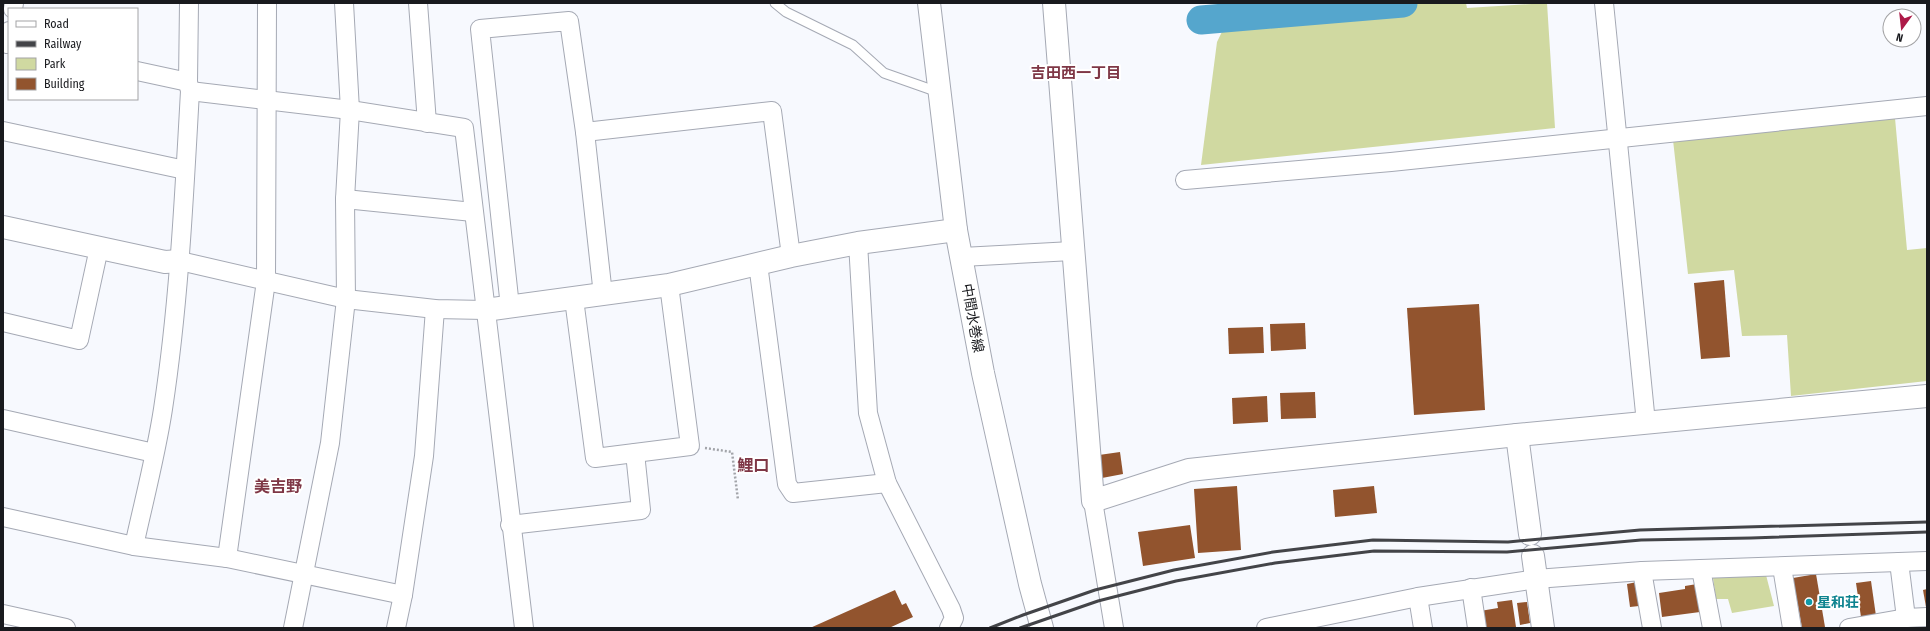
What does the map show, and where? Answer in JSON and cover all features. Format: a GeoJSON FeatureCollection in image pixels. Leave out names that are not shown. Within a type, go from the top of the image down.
{"type":"FeatureCollection","features":[{"type":"Feature","properties":{"kind":"street"},"geometry":{"type":"LineString","coordinates":[[134,546],[163,410],[180,261],[189,86],[189,3]]}},
{"type":"Feature","properties":{"kind":"street"},"geometry":{"type":"LineString","coordinates":[[227,558],[266,281],[267,3]]}},
{"type":"Feature","properties":{"kind":"street"},"geometry":{"type":"LineString","coordinates":[[293,628],[330,443],[346,300],[346,199],[350,110],[344,3]]}},
{"type":"Feature","properties":{"kind":"street"},"geometry":{"type":"LineString","coordinates":[[418,3],[427,123]]}},
{"type":"Feature","properties":{"kind":"street","name":"中間水巻線"},"geometry":{"type":"LineString","coordinates":[[929,3],[938,92],[956,230],[983,373],[1030,584],[1042,628]]}},
{"type":"Feature","properties":{"kind":"street"},"geometry":{"type":"LineString","coordinates":[[1054,3],[1072,251],[1093,501],[1114,628]]}},
{"type":"Feature","properties":{"kind":"street"},"geometry":{"type":"LineString","coordinates":[[1604,3],[1646,423]]}},
{"type":"Feature","properties":{"kind":"street"},"geometry":{"type":"LineString","coordinates":[[510,306],[480,29],[569,21],[585,132],[602,295]]}},
{"type":"Feature","properties":{"kind":"street"},"geometry":{"type":"LineString","coordinates":[[138,71],[189,86],[267,100],[350,110],[464,128],[510,525],[524,628]]}},
{"type":"Feature","properties":{"kind":"street"},"geometry":{"type":"LineString","coordinates":[[1185,180],[1391,162],[1927,106]]}},
{"type":"Feature","properties":{"kind":"street"},"geometry":{"type":"LineString","coordinates":[[585,132],[772,111],[791,256]]}},
{"type":"Feature","properties":{"kind":"street"},"geometry":{"type":"LineString","coordinates":[[3,131],[185,170]]}},
{"type":"Feature","properties":{"kind":"street"},"geometry":{"type":"LineString","coordinates":[[346,199],[474,212]]}},
{"type":"Feature","properties":{"kind":"street"},"geometry":{"type":"LineString","coordinates":[[3,227],[165,262],[180,261],[346,300],[435,309],[485,310],[669,285],[791,256],[858,243],[956,230]]}},
{"type":"Feature","properties":{"kind":"street"},"geometry":{"type":"LineString","coordinates":[[858,243],[868,413],[887,483],[951,609],[954,618],[949,628]]}},
{"type":"Feature","properties":{"kind":"street"},"geometry":{"type":"LineString","coordinates":[[3,322],[79,340],[99,248]]}},
{"type":"Feature","properties":{"kind":"street"},"geometry":{"type":"LineString","coordinates":[[962,257],[1072,251]]}},
{"type":"Feature","properties":{"kind":"street"},"geometry":{"type":"LineString","coordinates":[[758,264],[787,484],[793,493],[887,483]]}},
{"type":"Feature","properties":{"kind":"street"},"geometry":{"type":"LineString","coordinates":[[574,299],[595,458],[690,446],[669,285]]}},
{"type":"Feature","properties":{"kind":"street"},"geometry":{"type":"LineString","coordinates":[[396,628],[403,595],[424,456],[435,309]]}},
{"type":"Feature","properties":{"kind":"street"},"geometry":{"type":"LineString","coordinates":[[1093,501],[1189,470],[1517,435],[1927,396]]}},
{"type":"Feature","properties":{"kind":"street"},"geometry":{"type":"LineString","coordinates":[[3,419],[154,453]]}},
{"type":"Feature","properties":{"kind":"street"},"geometry":{"type":"LineString","coordinates":[[1517,435],[1530,534]]}},
{"type":"Feature","properties":{"kind":"street"},"geometry":{"type":"LineString","coordinates":[[510,525],[641,510],[635,453]]}},
{"type":"Feature","properties":{"kind":"street"},"geometry":{"type":"LineString","coordinates":[[3,517],[134,546],[227,558],[403,595]]}},
{"type":"Feature","properties":{"kind":"street"},"geometry":{"type":"LineString","coordinates":[[1533,556],[1543,628]]}},
{"type":"Feature","properties":{"kind":"street"},"geometry":{"type":"LineString","coordinates":[[1266,628],[1310,623],[1418,597],[1536,579],[1642,571],[1927,561]]}},
{"type":"Feature","properties":{"kind":"street"},"geometry":{"type":"LineString","coordinates":[[1899,562],[1906,618]]}},
{"type":"Feature","properties":{"kind":"street"},"geometry":{"type":"LineString","coordinates":[[1782,567],[1792,628]]}},
{"type":"Feature","properties":{"kind":"street"},"geometry":{"type":"LineString","coordinates":[[1701,569],[1712,628]]}},
{"type":"Feature","properties":{"kind":"street"},"geometry":{"type":"LineString","coordinates":[[1642,571],[1652,628]]}},
{"type":"Feature","properties":{"kind":"street"},"geometry":{"type":"LineString","coordinates":[[1470,588],[1477,628]]}},
{"type":"Feature","properties":{"kind":"street"},"geometry":{"type":"LineString","coordinates":[[1418,597],[1423,628]]}},
{"type":"Feature","properties":{"kind":"street"},"geometry":{"type":"LineString","coordinates":[[3,614],[66,628]]}},
{"type":"Feature","properties":{"kind":"street"},"geometry":{"type":"LineString","coordinates":[[1859,627],[1906,618],[1927,617]]}},
{"type":"Feature","properties":{"kind":"lane"},"geometry":{"type":"LineString","coordinates":[[775,3],[786,12],[853,45],[884,73],[938,92]]}},
{"type":"Feature","properties":{"kind":"path"},"geometry":{"type":"LineString","coordinates":[[690,446],[732,452],[738,500]]}},
{"type":"Feature","properties":{"kind":"green space"},"geometry":{"type":"Polygon","coordinates":[[[1236,3],[1466,3],[1467,8],[1547,3],[1555,128],[1201,165],[1217,42],[1236,3]]]}},
{"type":"Feature","properties":{"kind":"green space"},"geometry":{"type":"Polygon","coordinates":[[[1895,118],[1907,250],[1927,248],[1927,381],[1791,396],[1787,335],[1742,336],[1734,270],[1688,274],[1673,140],[1895,118]]]}},
{"type":"Feature","properties":{"kind":"green space"},"geometry":{"type":"Polygon","coordinates":[[[1766,575],[1774,606],[1732,613],[1728,599],[1716,599],[1713,578],[1766,575]]]}},
{"type":"Feature","properties":{"kind":"building"},"geometry":{"type":"Polygon","coordinates":[[[1724,280],[1730,357],[1701,359],[1694,283],[1724,280]]]}},
{"type":"Feature","properties":{"kind":"building"},"geometry":{"type":"Polygon","coordinates":[[[1479,304],[1485,410],[1414,415],[1407,308],[1479,304]]]}},
{"type":"Feature","properties":{"kind":"building"},"geometry":{"type":"Polygon","coordinates":[[[1305,323],[1306,349],[1271,351],[1270,324],[1305,323]]]}},
{"type":"Feature","properties":{"kind":"building"},"geometry":{"type":"Polygon","coordinates":[[[1263,327],[1264,353],[1229,354],[1228,328],[1263,327]]]}},
{"type":"Feature","properties":{"kind":"building"},"geometry":{"type":"Polygon","coordinates":[[[1315,392],[1316,418],[1281,419],[1280,393],[1315,392]]]}},
{"type":"Feature","properties":{"kind":"building"},"geometry":{"type":"Polygon","coordinates":[[[1267,396],[1268,422],[1233,424],[1232,398],[1267,396]]]}},
{"type":"Feature","properties":{"kind":"building"},"geometry":{"type":"Polygon","coordinates":[[[1120,452],[1123,474],[1102,478],[1099,455],[1120,452]]]}},
{"type":"Feature","properties":{"kind":"building"},"geometry":{"type":"Polygon","coordinates":[[[1237,486],[1241,550],[1198,553],[1194,489],[1237,486]]]}},
{"type":"Feature","properties":{"kind":"building"},"geometry":{"type":"Polygon","coordinates":[[[1374,486],[1377,513],[1335,517],[1333,490],[1374,486]]]}},
{"type":"Feature","properties":{"kind":"building"},"geometry":{"type":"Polygon","coordinates":[[[1190,525],[1195,558],[1143,566],[1138,532],[1190,525]]]}},
{"type":"Feature","properties":{"kind":"building","name":"星和荘"},"geometry":{"type":"Polygon","coordinates":[[[1816,574],[1825,627],[1802,628],[1793,578],[1816,574]]]}},
{"type":"Feature","properties":{"kind":"building"},"geometry":{"type":"Polygon","coordinates":[[[1871,581],[1876,616],[1861,617],[1856,583],[1871,581]]]}},
{"type":"Feature","properties":{"kind":"building"},"geometry":{"type":"Polygon","coordinates":[[[1637,582],[1639,606],[1630,607],[1627,584],[1637,582]]]}},
{"type":"Feature","properties":{"kind":"building"},"geometry":{"type":"Polygon","coordinates":[[[1697,584],[1700,612],[1662,617],[1659,593],[1685,589],[1685,586],[1697,584]]]}},
{"type":"Feature","properties":{"kind":"building"},"geometry":{"type":"Polygon","coordinates":[[[1927,589],[1927,607],[1926,607],[1923,590],[1927,589]]]}},
{"type":"Feature","properties":{"kind":"building"},"geometry":{"type":"Polygon","coordinates":[[[895,590],[902,605],[906,603],[913,617],[889,628],[810,628],[895,590]]]}},
{"type":"Feature","properties":{"kind":"building"},"geometry":{"type":"Polygon","coordinates":[[[1512,600],[1516,627],[1483,628],[1480,611],[1498,608],[1497,602],[1512,600]]]}},
{"type":"Feature","properties":{"kind":"building"},"geometry":{"type":"Polygon","coordinates":[[[1527,602],[1530,623],[1520,625],[1517,603],[1527,602]]]}},
{"type":"Feature","properties":{"kind":"waterway"},"geometry":{"type":"LineString","coordinates":[[1201,20],[1403,3]]}},
{"type":"Feature","properties":{"kind":"railway"},"geometry":{"type":"LineString","coordinates":[[990,628],[1095,590],[1174,570],[1273,552],[1373,540],[1508,542],[1640,530],[1927,522]]}},
{"type":"Feature","properties":{"kind":"railway"},"geometry":{"type":"LineString","coordinates":[[1020,628],[1098,601],[1176,581],[1275,563],[1374,551],[1507,552],[1641,540],[1927,532]]}},
{"type":"Feature","properties":{"kind":"place","name":"星和荘"},"geometry":{"type":"Point","coordinates":[1809,602]}},
{"type":"Feature","properties":{"kind":"district","name":"吉田西一丁目"},"geometry":{"type":"Point","coordinates":[1076,73]}},
{"type":"Feature","properties":{"kind":"district","name":"鯉口"},"geometry":{"type":"Point","coordinates":[753,465]}},
{"type":"Feature","properties":{"kind":"district","name":"美吉野"},"geometry":{"type":"Point","coordinates":[278,486]}}]}
